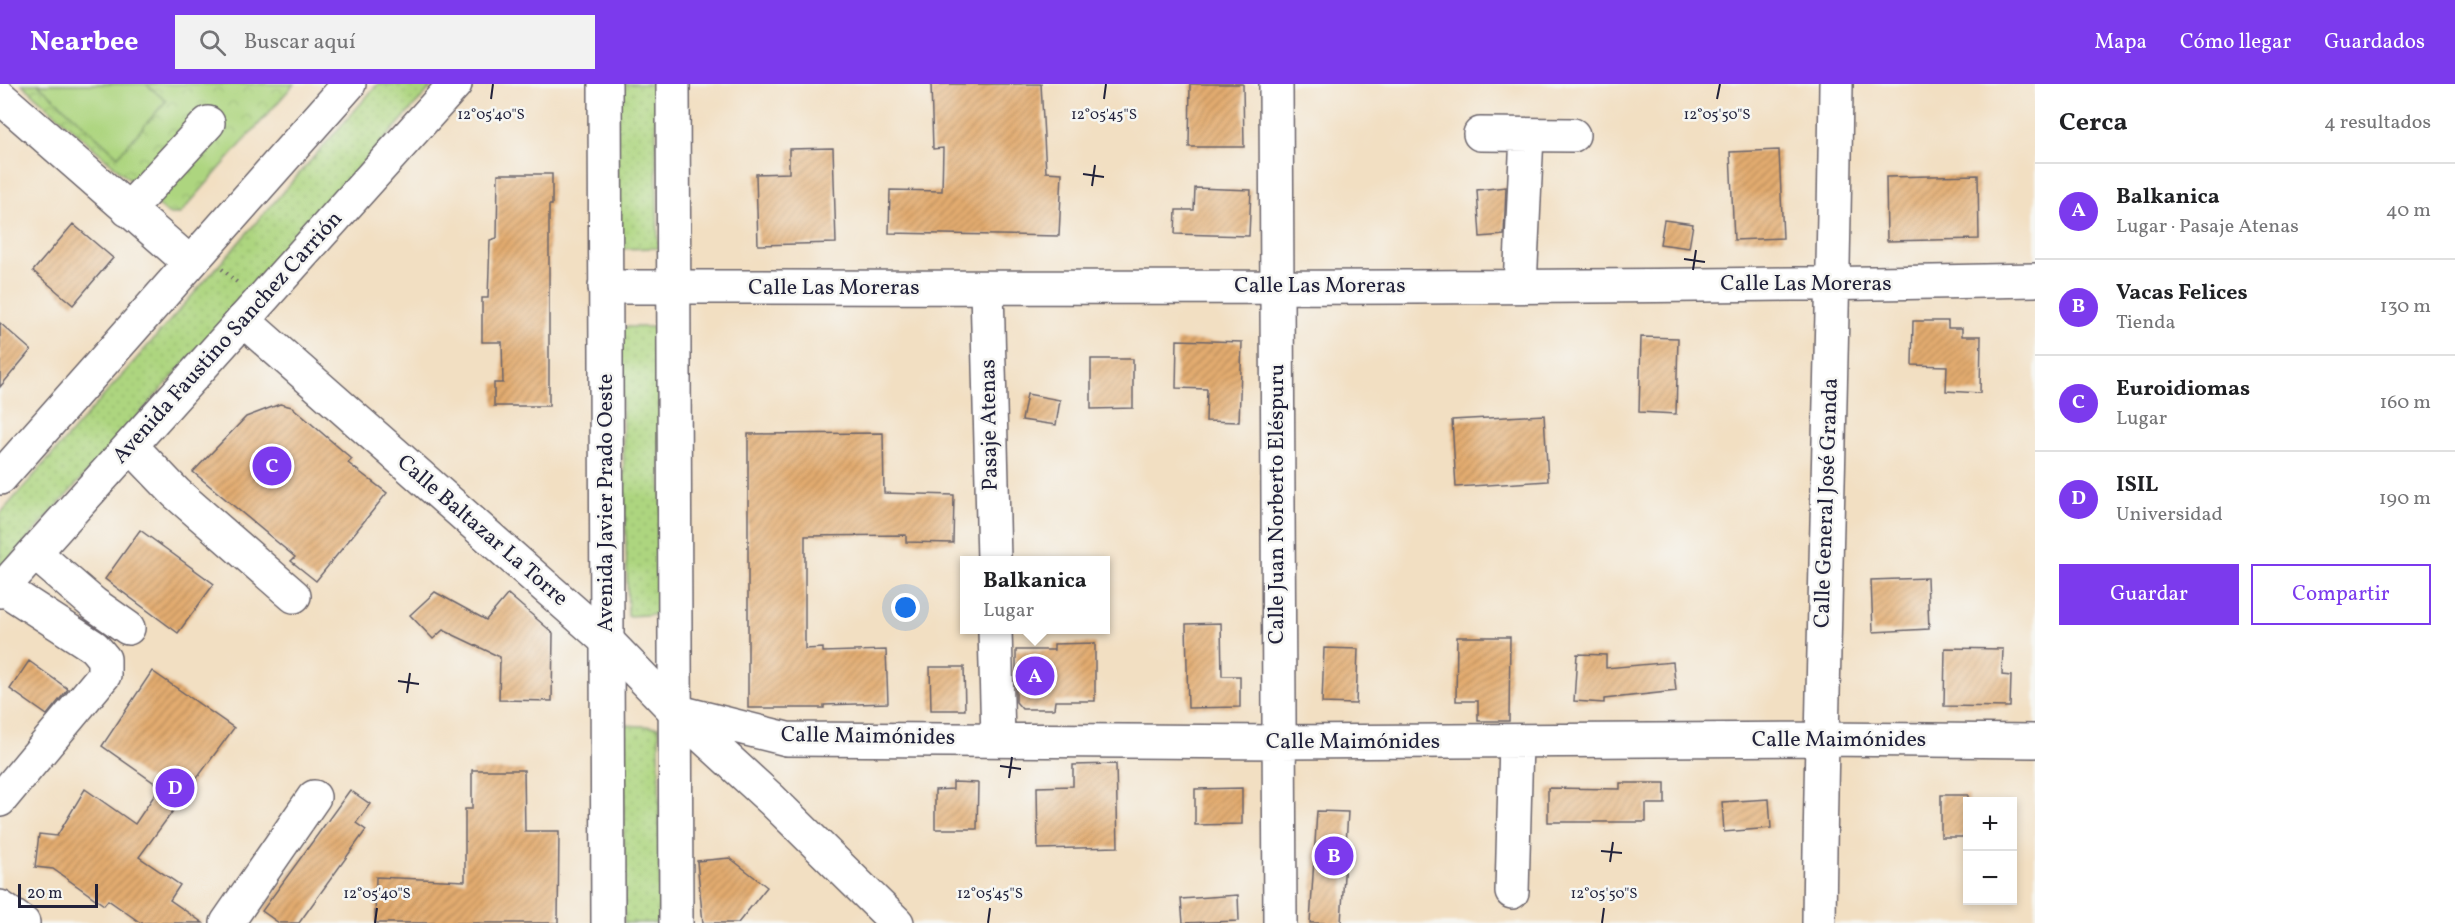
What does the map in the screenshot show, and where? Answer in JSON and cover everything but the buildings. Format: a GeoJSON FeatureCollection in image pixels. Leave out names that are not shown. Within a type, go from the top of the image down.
{"type":"FeatureCollection","features":[{"type":"Feature","properties":{"kind":"street"},"geometry":{"type":"LineString","coordinates":[[0,478],[349,84]]}},
{"type":"Feature","properties":{"kind":"street","name":"Avenida Faustino Sanchez Carrión"},"geometry":{"type":"LineString","coordinates":[[2,590],[455,84]]}},
{"type":"Feature","properties":{"kind":"street","name":"Avenida Javier Prado Oeste"},"geometry":{"type":"LineString","coordinates":[[604,84],[608,923]]}},
{"type":"Feature","properties":{"kind":"street"},"geometry":{"type":"LineString","coordinates":[[673,84],[676,923]]}},
{"type":"Feature","properties":{"kind":"street","name":"Calle Juan Norberto Eléspuru"},"geometry":{"type":"LineString","coordinates":[[1276,84],[1280,923]]}},
{"type":"Feature","properties":{"kind":"street","name":"Calle General José Granda"},"geometry":{"type":"LineString","coordinates":[[1819,923],[1821,739],[1834,285],[1836,84]]}},
{"type":"Feature","properties":{"kind":"street"},"geometry":{"type":"LineString","coordinates":[[0,97],[128,210],[196,257]]}},
{"type":"Feature","properties":{"kind":"street"},"geometry":{"type":"LineString","coordinates":[[128,210],[208,123]]}},
{"type":"Feature","properties":{"kind":"street"},"geometry":{"type":"LineString","coordinates":[[1480,134],[1573,135]]}},
{"type":"Feature","properties":{"kind":"street"},"geometry":{"type":"LineString","coordinates":[[1520,286],[1527,135]]}},
{"type":"Feature","properties":{"kind":"street","name":"Calle Las Moreras"},"geometry":{"type":"LineString","coordinates":[[605,287],[987,289],[1834,285],[2035,280]]}},
{"type":"Feature","properties":{"kind":"street","name":"Pasaje Atenas"},"geometry":{"type":"LineString","coordinates":[[987,289],[993,556]]}},
{"type":"Feature","properties":{"kind":"street","name":"Calle Baltazar La Torre"},"geometry":{"type":"LineString","coordinates":[[251,311],[607,640],[675,711],[772,800],[897,923]]}},
{"type":"Feature","properties":{"kind":"street"},"geometry":{"type":"LineString","coordinates":[[131,446],[176,493],[294,596]]}},
{"type":"Feature","properties":{"kind":"street"},"geometry":{"type":"LineString","coordinates":[[35,553],[94,604],[128,628]]}},
{"type":"Feature","properties":{"kind":"street"},"geometry":{"type":"LineString","coordinates":[[0,800],[104,675],[104,659],[94,647],[2,590]]}},
{"type":"Feature","properties":{"kind":"street"},"geometry":{"type":"LineString","coordinates":[[995,634],[998,738]]}},
{"type":"Feature","properties":{"kind":"street","name":"Calle Maimónides"},"geometry":{"type":"LineString","coordinates":[[675,711],[787,739],[998,738],[1279,742],[1821,739],[2035,741]]}},
{"type":"Feature","properties":{"kind":"street"},"geometry":{"type":"LineString","coordinates":[[1512,892],[1516,741]]}},
{"type":"Feature","properties":{"kind":"street"},"geometry":{"type":"LineString","coordinates":[[227,923],[314,797]]}},
{"type":"Feature","properties":{"kind":"street"},"geometry":{"type":"LineString","coordinates":[[0,907],[23,923]]}},
{"type":"Feature","properties":{"kind":"path"},"geometry":{"type":"LineString","coordinates":[[196,257],[251,311]]}},
{"type":"Feature","properties":{"kind":"green space"},"geometry":{"type":"Polygon","coordinates":[[[22,84],[294,84],[180,214],[168,214],[22,84]]]}},
{"type":"Feature","properties":{"kind":"green space"},"geometry":{"type":"Polygon","coordinates":[[[38,84],[146,84],[166,101],[118,156],[38,84]]]}},
{"type":"Feature","properties":{"kind":"green space"},"geometry":{"type":"Polygon","coordinates":[[[378,84],[434,84],[0,570],[0,514],[378,84]]]}},
{"type":"Feature","properties":{"kind":"green space"},"geometry":{"type":"Polygon","coordinates":[[[618,84],[655,84],[658,248],[614,249],[618,84]]]}},
{"type":"Feature","properties":{"kind":"green space"},"geometry":{"type":"Polygon","coordinates":[[[620,327],[657,327],[665,614],[628,616],[620,327]]]}},
{"type":"Feature","properties":{"kind":"green space"},"geometry":{"type":"Polygon","coordinates":[[[623,725],[659,727],[660,923],[624,923],[623,725]]]}},
{"type":"Feature","properties":{"kind":"place","name":"Euroidiomas"},"geometry":{"type":"Point","coordinates":[272,466]}},
{"type":"Feature","properties":{"kind":"place","name":"Balkanica"},"geometry":{"type":"Point","coordinates":[1035,676]}},
{"type":"Feature","properties":{"kind":"place","name":"ISIL"},"geometry":{"type":"Point","coordinates":[175,788]}},
{"type":"Feature","properties":{"kind":"place","name":"Vacas Felices"},"geometry":{"type":"Point","coordinates":[1334,856]}}]}
